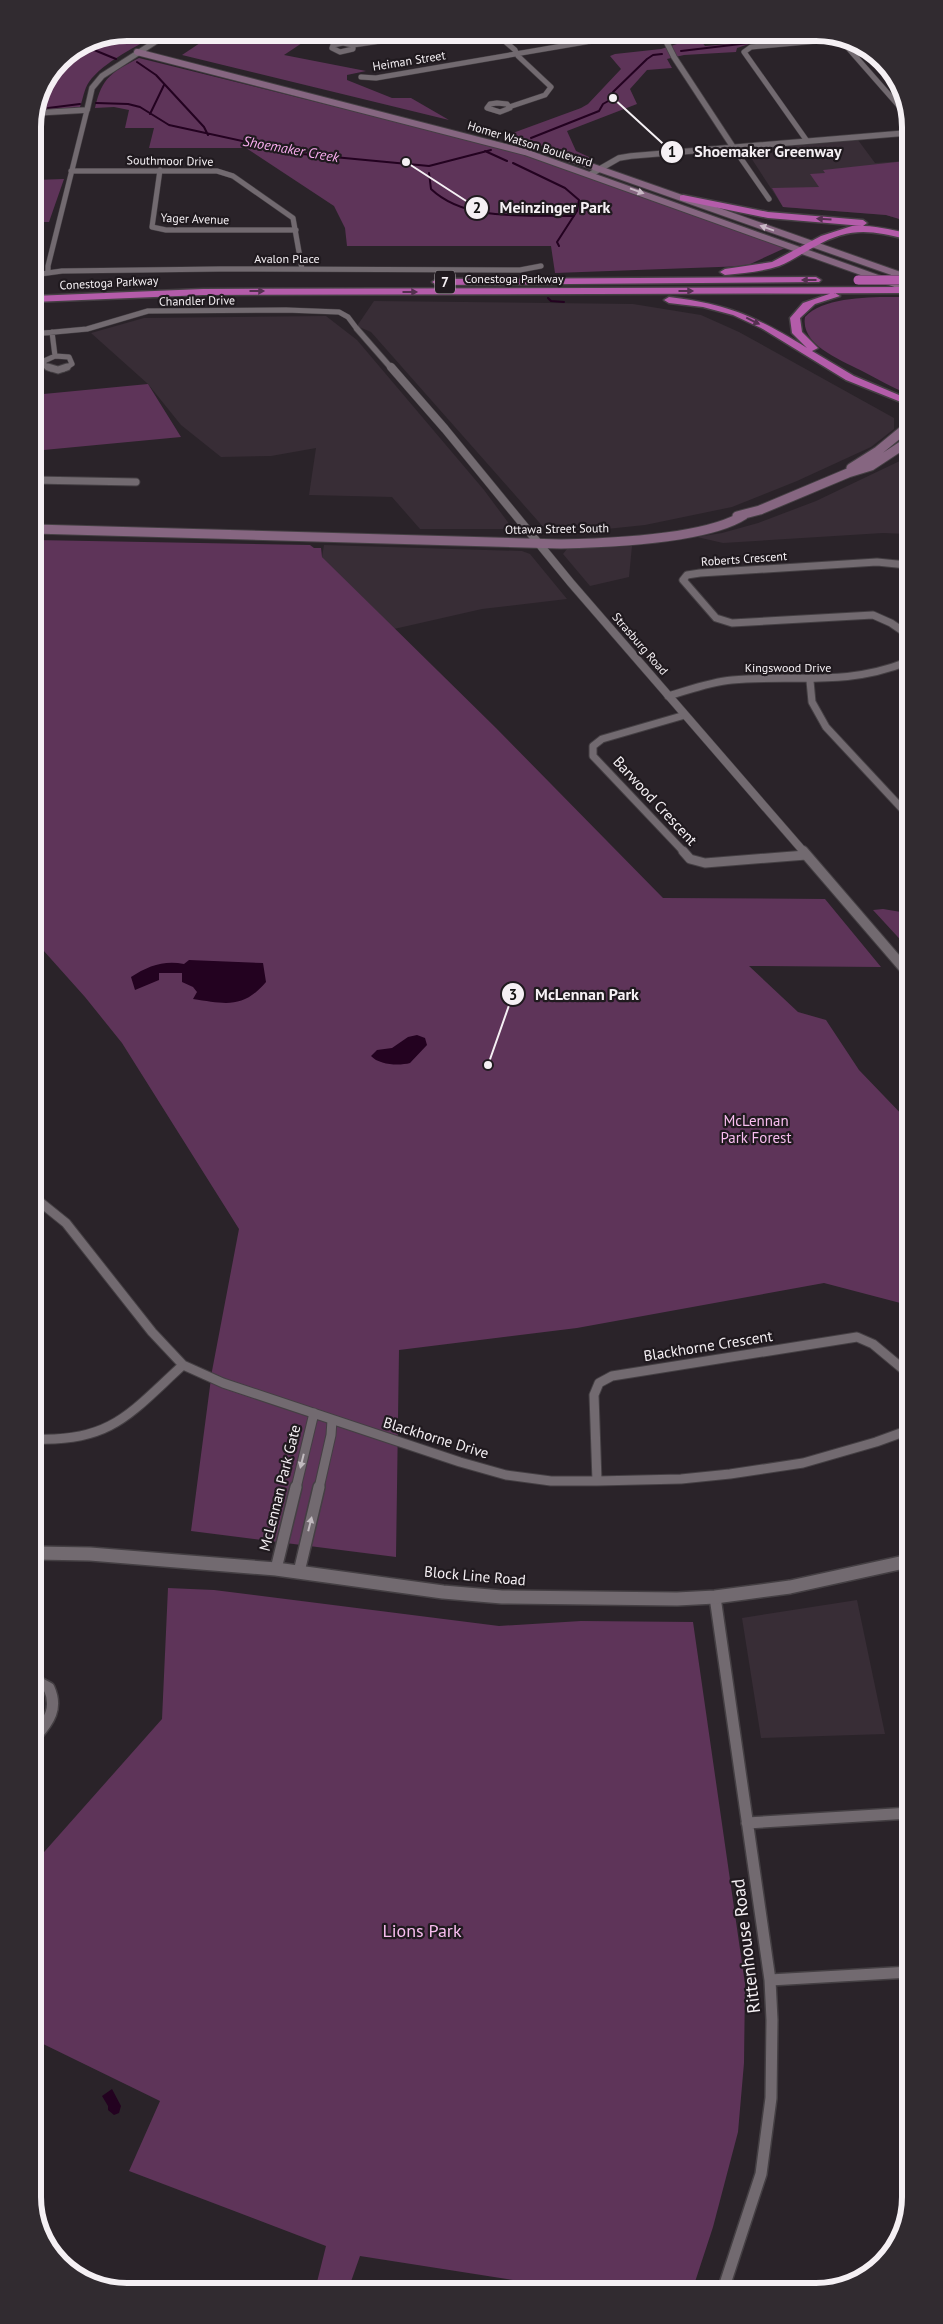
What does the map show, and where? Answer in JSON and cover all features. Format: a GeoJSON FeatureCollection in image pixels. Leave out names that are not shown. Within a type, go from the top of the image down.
{"type":"FeatureCollection","features":[{"type":"Feature","properties":{"kind":"highway"},"geometry":{"type":"LineString","coordinates":[[683,198],[735,210],[768,215],[860,223],[902,234]]}},
{"type":"Feature","properties":{"kind":"highway"},"geometry":{"type":"LineString","coordinates":[[539,281],[742,270],[780,262],[797,249],[813,245],[828,236],[852,229],[878,230],[902,234]]}},
{"type":"Feature","properties":{"kind":"highway","name":"Conestoga Parkway"},"geometry":{"type":"LineString","coordinates":[[41,290],[197,283],[902,279]]}},
{"type":"Feature","properties":{"kind":"highway"},"geometry":{"type":"LineString","coordinates":[[902,290],[820,299],[805,306],[798,312],[795,326],[797,333],[805,342],[832,361],[902,394]]}},
{"type":"Feature","properties":{"kind":"highway","name":"Conestoga Parkway"},"geometry":{"type":"LineString","coordinates":[[41,299],[203,292],[887,292]]}},
{"type":"Feature","properties":{"kind":"highway"},"geometry":{"type":"LineString","coordinates":[[515,292],[681,301],[736,313],[764,326],[850,378],[902,399]]}},
{"type":"Feature","properties":{"kind":"main road","name":"Homer Watson Boulevard"},"geometry":{"type":"LineString","coordinates":[[140,51],[541,149],[902,278]]}},
{"type":"Feature","properties":{"kind":"main road","name":"Homer Watson Boulevard"},"geometry":{"type":"LineString","coordinates":[[140,51],[497,144],[591,174],[902,288]]}},
{"type":"Feature","properties":{"kind":"main road","name":"Ottawa Street South"},"geometry":{"type":"LineString","coordinates":[[848,474],[851,468],[878,451],[902,431]]}},
{"type":"Feature","properties":{"kind":"main road","name":"Ottawa Street South"},"geometry":{"type":"LineString","coordinates":[[41,529],[367,538],[637,540],[734,522],[744,515],[857,472],[874,464],[902,446]]}},
{"type":"Feature","properties":{"kind":"main road","name":"Ottawa Street South"},"geometry":{"type":"LineString","coordinates":[[41,535],[111,536],[144,533]]}},
{"type":"Feature","properties":{"kind":"street"},"geometry":{"type":"LineString","coordinates":[[48,273],[48,266],[92,88],[98,80],[155,41]]}},
{"type":"Feature","properties":{"kind":"street"},"geometry":{"type":"LineString","coordinates":[[353,45],[378,41]]}},
{"type":"Feature","properties":{"kind":"street"},"geometry":{"type":"LineString","coordinates":[[504,41],[551,86],[545,95],[509,107]]}},
{"type":"Feature","properties":{"kind":"street","name":"Heiman Street"},"geometry":{"type":"LineString","coordinates":[[361,77],[376,78],[590,41]]}},
{"type":"Feature","properties":{"kind":"street"},"geometry":{"type":"LineString","coordinates":[[666,41],[674,57],[769,199]]}},
{"type":"Feature","properties":{"kind":"street"},"geometry":{"type":"LineString","coordinates":[[807,141],[744,52],[751,47],[823,41]]}},
{"type":"Feature","properties":{"kind":"street"},"geometry":{"type":"LineString","coordinates":[[846,47],[899,106]]}},
{"type":"Feature","properties":{"kind":"street"},"geometry":{"type":"LineString","coordinates":[[43,113],[87,110]]}},
{"type":"Feature","properties":{"kind":"street"},"geometry":{"type":"LineString","coordinates":[[591,174],[626,156],[902,133]]}},
{"type":"Feature","properties":{"kind":"street","name":"Yager Avenue"},"geometry":{"type":"LineString","coordinates":[[160,170],[150,223],[152,227],[166,230],[296,230]]}},
{"type":"Feature","properties":{"kind":"street","name":"Southmoor Drive"},"geometry":{"type":"LineString","coordinates":[[72,171],[203,170],[233,176],[293,218],[302,269]]}},
{"type":"Feature","properties":{"kind":"street","name":"Avalon Place"},"geometry":{"type":"LineString","coordinates":[[41,274],[302,269],[520,270],[541,266]]}},
{"type":"Feature","properties":{"kind":"street","name":"Chandler Drive"},"geometry":{"type":"LineString","coordinates":[[41,333],[92,328],[143,312],[225,310],[338,312],[348,317],[357,328]]}},
{"type":"Feature","properties":{"kind":"street","name":"Strasburg Road"},"geometry":{"type":"LineString","coordinates":[[357,328],[668,696],[902,966]]}},
{"type":"Feature","properties":{"kind":"street"},"geometry":{"type":"LineString","coordinates":[[52,332],[55,356]]}},
{"type":"Feature","properties":{"kind":"street"},"geometry":{"type":"LineString","coordinates":[[41,480],[136,482]]}},
{"type":"Feature","properties":{"kind":"street","name":"Roberts Crescent"},"geometry":{"type":"LineString","coordinates":[[902,564],[877,562],[700,573],[687,575],[683,583],[716,618],[732,623],[872,615],[886,620],[902,631]]}},
{"type":"Feature","properties":{"kind":"street","name":"Kingswood Drive"},"geometry":{"type":"LineString","coordinates":[[668,696],[730,680],[810,681],[860,676],[902,663]]}},
{"type":"Feature","properties":{"kind":"street"},"geometry":{"type":"LineString","coordinates":[[810,681],[812,702],[826,726],[902,809]]}},
{"type":"Feature","properties":{"kind":"street","name":"Barwood Crescent"},"geometry":{"type":"LineString","coordinates":[[685,715],[602,739],[594,746],[593,756],[690,859],[705,863],[806,855]]}},
{"type":"Feature","properties":{"kind":"street","name":"Blackhorne Drive"},"geometry":{"type":"LineString","coordinates":[[41,1203],[66,1223],[152,1332],[183,1365],[223,1383],[460,1462],[506,1475],[551,1480],[597,1482],[691,1478],[803,1463],[902,1433]]}},
{"type":"Feature","properties":{"kind":"street","name":"Blackhorne Crescent"},"geometry":{"type":"LineString","coordinates":[[597,1482],[594,1395],[600,1384],[612,1376],[851,1337],[865,1339],[902,1369]]}},
{"type":"Feature","properties":{"kind":"street"},"geometry":{"type":"LineString","coordinates":[[41,1439],[70,1438],[105,1430],[183,1365]]}},
{"type":"Feature","properties":{"kind":"street","name":"McLennan Park Gate"},"geometry":{"type":"LineString","coordinates":[[276,1569],[314,1413]]}},
{"type":"Feature","properties":{"kind":"street"},"geometry":{"type":"LineString","coordinates":[[299,1572],[332,1435],[332,1420]]}},
{"type":"Feature","properties":{"kind":"street","name":"Block Line Road"},"geometry":{"type":"LineString","coordinates":[[41,1553],[90,1554],[276,1569],[443,1592],[502,1597],[715,1597],[790,1587],[902,1563]]}},
{"type":"Feature","properties":{"kind":"street","name":"Rittenhouse Road"},"geometry":{"type":"LineString","coordinates":[[715,1597],[770,1980],[772,2020],[771,2098],[761,2174],[725,2283]]}},
{"type":"Feature","properties":{"kind":"street"},"geometry":{"type":"LineString","coordinates":[[41,1682],[50,1689],[55,1707],[48,1723],[41,1731]]}},
{"type":"Feature","properties":{"kind":"street"},"geometry":{"type":"LineString","coordinates":[[747,1823],[902,1813]]}},
{"type":"Feature","properties":{"kind":"street"},"geometry":{"type":"LineString","coordinates":[[770,1980],[902,1972]]}},
{"type":"Feature","properties":{"kind":"shaded area"},"geometry":{"type":"Polygon","coordinates":[[[858,140],[875,163],[902,161],[902,220],[886,215],[783,207],[746,150],[858,140]]]}},
{"type":"Feature","properties":{"kind":"shaded area"},"geometry":{"type":"Polygon","coordinates":[[[374,301],[633,304],[701,315],[739,332],[894,418],[894,429],[871,447],[797,481],[732,507],[645,525],[597,530],[545,529],[371,332],[357,326],[374,301]]]}},
{"type":"Feature","properties":{"kind":"shaded area"},"geometry":{"type":"Polygon","coordinates":[[[326,316],[357,340],[484,490],[510,525],[503,529],[420,529],[392,497],[309,495],[316,448],[271,456],[221,457],[181,425],[148,384],[91,333],[144,318],[326,316]]]}},
{"type":"Feature","properties":{"kind":"shaded area"},"geometry":{"type":"Polygon","coordinates":[[[902,460],[902,534],[883,533],[723,543],[697,537],[722,533],[758,523],[816,501],[902,460]]]}},
{"type":"Feature","properties":{"kind":"shaded area"},"geometry":{"type":"Polygon","coordinates":[[[324,545],[522,551],[530,554],[567,599],[482,609],[394,629],[322,557],[324,545]]]}},
{"type":"Feature","properties":{"kind":"shaded area"},"geometry":{"type":"Polygon","coordinates":[[[632,546],[629,577],[590,586],[563,554],[567,549],[632,546]]]}},
{"type":"Feature","properties":{"kind":"shaded area"},"geometry":{"type":"Polygon","coordinates":[[[189,960],[263,963],[266,982],[250,997],[233,1003],[193,999],[197,992],[193,987],[182,982],[182,973],[159,973],[159,980],[135,990],[131,977],[137,973],[163,963],[184,964],[189,960]]]}},
{"type":"Feature","properties":{"kind":"shaded area"},"geometry":{"type":"Polygon","coordinates":[[[417,1035],[425,1038],[427,1045],[410,1063],[389,1064],[371,1056],[377,1050],[392,1048],[408,1037],[417,1035]]]}},
{"type":"Feature","properties":{"kind":"shaded area"},"geometry":{"type":"Polygon","coordinates":[[[857,1600],[885,1734],[761,1738],[742,1618],[857,1600]]]}},
{"type":"Feature","properties":{"kind":"shaded area"},"geometry":{"type":"Polygon","coordinates":[[[112,2089],[121,2106],[119,2113],[114,2115],[108,2110],[108,2106],[102,2096],[112,2089]]]}},
{"type":"Feature","properties":{"kind":"green space"},"geometry":{"type":"Polygon","coordinates":[[[146,41],[122,55],[95,75],[87,85],[80,107],[43,111],[50,89],[59,75],[71,63],[84,53],[100,46],[116,42],[146,41]]]}},
{"type":"Feature","properties":{"kind":"green space"},"geometry":{"type":"Polygon","coordinates":[[[203,41],[305,41],[284,55],[366,71],[347,75],[347,80],[392,98],[411,98],[449,120],[182,55],[203,41]]]}},
{"type":"Feature","properties":{"kind":"green space"},"geometry":{"type":"Polygon","coordinates":[[[701,41],[705,46],[729,44],[728,41],[785,41],[749,44],[737,48],[736,52],[684,55],[667,59],[672,68],[647,70],[630,89],[637,104],[567,131],[576,151],[589,157],[591,161],[507,135],[588,104],[621,69],[610,56],[701,41]]]}},
{"type":"Feature","properties":{"kind":"green space"},"geometry":{"type":"Polygon","coordinates":[[[139,58],[517,152],[785,248],[746,266],[555,273],[551,246],[347,246],[345,228],[334,206],[246,148],[149,148],[154,128],[125,128],[129,110],[114,107],[95,108],[105,82],[122,67],[139,58]]]}},
{"type":"Feature","properties":{"kind":"green space"},"geometry":{"type":"Polygon","coordinates":[[[902,161],[902,220],[886,215],[783,207],[772,188],[819,187],[810,174],[825,173],[823,170],[902,161]]]}},
{"type":"Feature","properties":{"kind":"green space"},"geometry":{"type":"Polygon","coordinates":[[[64,179],[49,222],[41,222],[41,180],[64,179]]]}},
{"type":"Feature","properties":{"kind":"green space"},"geometry":{"type":"Polygon","coordinates":[[[902,297],[902,391],[825,351],[809,336],[805,327],[805,317],[825,305],[852,299],[902,297]]]}},
{"type":"Feature","properties":{"kind":"green space"},"geometry":{"type":"Polygon","coordinates":[[[148,384],[181,437],[41,450],[41,394],[148,384]]]}},
{"type":"Feature","properties":{"kind":"green space","name":"McLennan Park Forest"},"geometry":{"type":"Polygon","coordinates":[[[41,540],[310,545],[314,548],[321,548],[322,557],[496,728],[663,898],[825,899],[881,967],[749,966],[798,1012],[826,1020],[859,1070],[902,1115],[902,1303],[824,1283],[577,1328],[399,1350],[396,1557],[191,1531],[212,1371],[239,1229],[122,1043],[85,997],[41,950],[41,540]]]}},
{"type":"Feature","properties":{"kind":"green space"},"geometry":{"type":"Polygon","coordinates":[[[883,909],[902,912],[902,941],[873,910],[883,909]]]}},
{"type":"Feature","properties":{"kind":"green space","name":"Lions Park"},"geometry":{"type":"Polygon","coordinates":[[[168,1588],[214,1590],[499,1626],[581,1621],[693,1622],[745,1984],[744,2063],[738,2132],[713,2227],[695,2283],[532,2283],[360,2256],[350,2283],[317,2283],[326,2246],[129,2171],[160,2101],[41,2043],[41,1855],[162,1719],[168,1588]]]}},
{"type":"Feature","properties":{"kind":"waterway","name":"Shoemaker Creek"},"geometry":{"type":"LineString","coordinates":[[681,51],[766,41]]}},
{"type":"Feature","properties":{"kind":"waterway"},"geometry":{"type":"LineString","coordinates":[[92,49],[116,59]]}},
{"type":"Feature","properties":{"kind":"waterway","name":"Shoemaker Creek"},"geometry":{"type":"LineString","coordinates":[[531,138],[599,111],[603,104],[610,100],[613,92],[647,59],[653,55],[662,54]]}},
{"type":"Feature","properties":{"kind":"waterway"},"geometry":{"type":"LineString","coordinates":[[137,62],[156,75],[204,127],[207,133]]}},
{"type":"Feature","properties":{"kind":"waterway"},"geometry":{"type":"LineString","coordinates":[[150,113],[164,85]]}},
{"type":"Feature","properties":{"kind":"waterway","name":"Shoemaker Creek"},"geometry":{"type":"LineString","coordinates":[[96,103],[128,104],[140,107],[150,113]]}},
{"type":"Feature","properties":{"kind":"waterway","name":"Shoemaker Creek"},"geometry":{"type":"LineString","coordinates":[[48,108],[80,104]]}},
{"type":"Feature","properties":{"kind":"waterway","name":"Shoemaker Creek"},"geometry":{"type":"LineString","coordinates":[[150,113],[169,125],[207,133]]}},
{"type":"Feature","properties":{"kind":"waterway","name":"Shoemaker Creek"},"geometry":{"type":"LineString","coordinates":[[207,133],[302,154],[429,166],[486,151]]}},
{"type":"Feature","properties":{"kind":"waterway","name":"Shoemaker Creek"},"geometry":{"type":"LineString","coordinates":[[486,151],[491,150]]}},
{"type":"Feature","properties":{"kind":"waterway"},"geometry":{"type":"LineString","coordinates":[[486,151],[507,161]]}},
{"type":"Feature","properties":{"kind":"waterway"},"geometry":{"type":"LineString","coordinates":[[513,163],[565,188],[579,200],[577,211],[574,216]]}},
{"type":"Feature","properties":{"kind":"waterway"},"geometry":{"type":"LineString","coordinates":[[429,173],[431,189],[446,200],[462,207],[480,212],[518,216],[574,216]]}},
{"type":"Feature","properties":{"kind":"waterway"},"geometry":{"type":"LineString","coordinates":[[559,246],[557,242],[574,216]]}},
{"type":"Feature","properties":{"kind":"waterway"},"geometry":{"type":"LineString","coordinates":[[548,298],[551,301],[564,302]]}},
{"type":"Feature","properties":{"kind":"place","name":"Shoemaker Greenway"},"geometry":{"type":"Point","coordinates":[613,98]}},
{"type":"Feature","properties":{"kind":"place","name":"Meinzinger Park"},"geometry":{"type":"Point","coordinates":[406,162]}},
{"type":"Feature","properties":{"kind":"place","name":"McLennan Park"},"geometry":{"type":"Point","coordinates":[488,1065]}}]}
